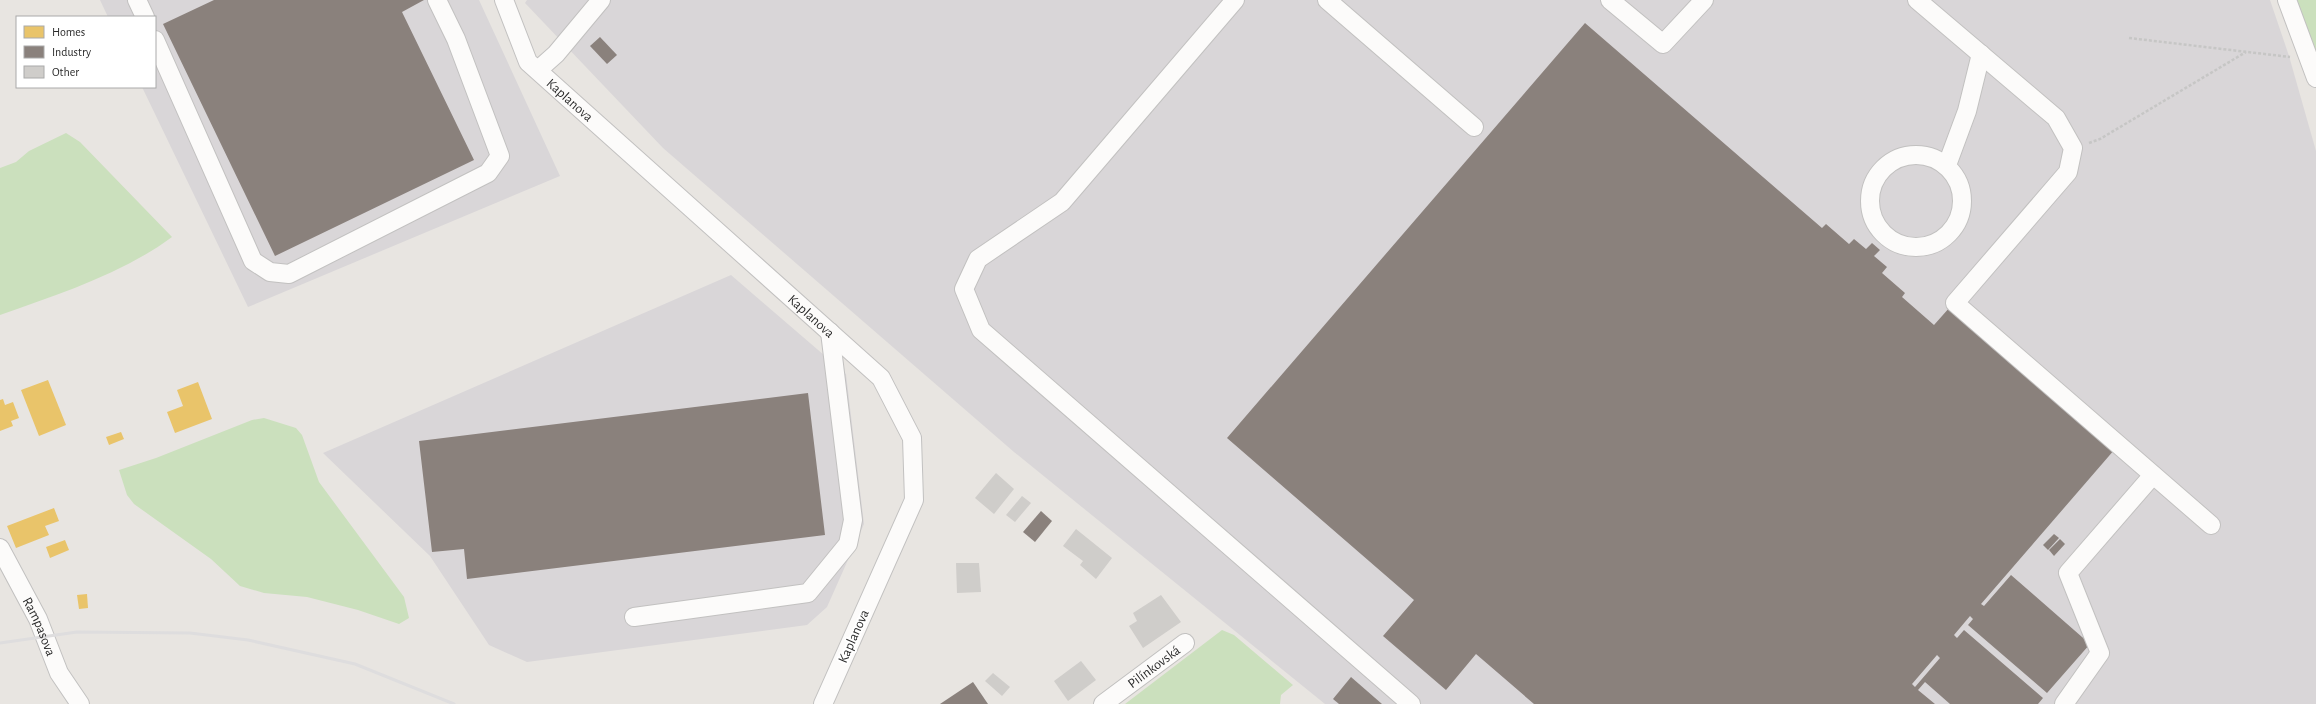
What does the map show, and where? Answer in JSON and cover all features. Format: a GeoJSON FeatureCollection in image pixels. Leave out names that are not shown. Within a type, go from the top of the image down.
{"type":"FeatureCollection","features":[{"type":"Feature","properties":{"kind":"street"},"geometry":{"type":"LineString","coordinates":[[137,0],[145,16]]}},
{"type":"Feature","properties":{"kind":"street"},"geometry":{"type":"LineString","coordinates":[[156,42],[253,261],[270,272],[289,274],[488,174],[500,156],[456,39],[437,0]]}},
{"type":"Feature","properties":{"kind":"street","name":"Kaplanova"},"geometry":{"type":"LineString","coordinates":[[504,0],[528,62],[881,378],[912,438],[914,500],[823,704]]}},
{"type":"Feature","properties":{"kind":"street"},"geometry":{"type":"LineString","coordinates":[[538,70],[556,54],[600,0]]}},
{"type":"Feature","properties":{"kind":"street"},"geometry":{"type":"LineString","coordinates":[[1235,0],[1062,202],[978,259],[964,289],[981,330],[1411,704]]}},
{"type":"Feature","properties":{"kind":"street"},"geometry":{"type":"LineString","coordinates":[[1327,0],[1474,126]]}},
{"type":"Feature","properties":{"kind":"street"},"geometry":{"type":"LineString","coordinates":[[1610,0],[1663,44],[1704,0]]}},
{"type":"Feature","properties":{"kind":"street"},"geometry":{"type":"LineString","coordinates":[[1917,0],[2056,118],[2073,148],[2068,172],[1955,303],[2211,525]]}},
{"type":"Feature","properties":{"kind":"street"},"geometry":{"type":"LineString","coordinates":[[2287,0],[2316,78]]}},
{"type":"Feature","properties":{"kind":"street"},"geometry":{"type":"LineString","coordinates":[[1947,166],[1967,111],[1981,54]]}},
{"type":"Feature","properties":{"kind":"street"},"geometry":{"type":"LineString","coordinates":[[1916,154],[1938,159],[1947,166],[1960,183],[1962,194],[1960,216],[1949,234],[1929,245],[1918,247],[1907,246],[1886,236],[1879,228],[1870,207],[1872,184],[1878,174],[1894,159],[1916,154]]}},
{"type":"Feature","properties":{"kind":"street"},"geometry":{"type":"LineString","coordinates":[[634,617],[808,593],[848,544],[853,520],[830,332]]}},
{"type":"Feature","properties":{"kind":"street"},"geometry":{"type":"LineString","coordinates":[[2064,704],[2100,653],[2068,573],[2152,475]]}},
{"type":"Feature","properties":{"kind":"street","name":"Rampasova"},"geometry":{"type":"LineString","coordinates":[[0,548],[38,619],[59,673],[80,704]]}},
{"type":"Feature","properties":{"kind":"street","name":"Pilínkovská"},"geometry":{"type":"LineString","coordinates":[[1103,704],[1185,643]]}},
{"type":"Feature","properties":{"kind":"path"},"geometry":{"type":"LineString","coordinates":[[2130,38],[2310,60]]}},
{"type":"Feature","properties":{"kind":"path"},"geometry":{"type":"LineString","coordinates":[[2073,148],[2100,139],[2246,52]]}},
{"type":"Feature","properties":{"kind":"shaded area"},"geometry":{"type":"Polygon","coordinates":[[[100,0],[479,0],[560,176],[248,307],[142,88],[156,88],[156,16],[108,16],[100,0]]]}},
{"type":"Feature","properties":{"kind":"shaded area"},"geometry":{"type":"Polygon","coordinates":[[[527,0],[2270,0],[2289,56],[2316,151],[2316,704],[1325,704],[1014,452],[663,148],[525,3],[527,0]]]}},
{"type":"Feature","properties":{"kind":"shaded area"},"geometry":{"type":"Polygon","coordinates":[[[731,275],[846,374],[864,524],[827,607],[807,625],[527,662],[489,645],[430,556],[323,453],[731,275]]]}},
{"type":"Feature","properties":{"kind":"green space"},"geometry":{"type":"Polygon","coordinates":[[[2297,0],[2316,0],[2316,55],[2297,0]]]}},
{"type":"Feature","properties":{"kind":"green space"},"geometry":{"type":"Polygon","coordinates":[[[66,133],[80,142],[172,237],[132,262],[89,282],[0,315],[0,168],[16,162],[29,151],[66,133]]]}},
{"type":"Feature","properties":{"kind":"green space"},"geometry":{"type":"Polygon","coordinates":[[[264,418],[296,428],[302,435],[319,482],[404,597],[409,618],[399,624],[358,610],[307,597],[264,593],[240,586],[211,559],[134,504],[127,495],[119,470],[156,458],[252,420],[264,418]]]}},
{"type":"Feature","properties":{"kind":"green space"},"geometry":{"type":"Polygon","coordinates":[[[1222,630],[1234,635],[1293,685],[1281,695],[1280,704],[1125,704],[1222,630]]]}},
{"type":"Feature","properties":{"kind":"building: Homes"},"geometry":{"type":"Polygon","coordinates":[[[48,380],[66,425],[39,436],[21,390],[48,380]]]}},
{"type":"Feature","properties":{"kind":"building: Homes"},"geometry":{"type":"Polygon","coordinates":[[[198,382],[212,419],[175,433],[167,412],[183,406],[177,390],[198,382]]]}},
{"type":"Feature","properties":{"kind":"building: Homes"},"geometry":{"type":"Polygon","coordinates":[[[3,399],[5,405],[13,402],[19,418],[11,421],[13,426],[0,431],[0,400],[3,399]]]}},
{"type":"Feature","properties":{"kind":"building: Homes"},"geometry":{"type":"Polygon","coordinates":[[[121,432],[124,439],[109,445],[106,437],[121,432]]]}},
{"type":"Feature","properties":{"kind":"building: Homes"},"geometry":{"type":"Polygon","coordinates":[[[54,508],[59,521],[45,526],[49,535],[16,548],[7,526],[54,508]]]}},
{"type":"Feature","properties":{"kind":"building: Homes"},"geometry":{"type":"Polygon","coordinates":[[[65,540],[69,550],[50,558],[46,547],[65,540]]]}},
{"type":"Feature","properties":{"kind":"building: Homes"},"geometry":{"type":"Polygon","coordinates":[[[87,594],[88,608],[79,609],[77,595],[87,594]]]}},
{"type":"Feature","properties":{"kind":"building: Industry"},"geometry":{"type":"Polygon","coordinates":[[[214,0],[424,0],[402,12],[474,160],[275,256],[163,24],[214,0]]]}},
{"type":"Feature","properties":{"kind":"building: Industry"},"geometry":{"type":"Polygon","coordinates":[[[1585,23],[1822,228],[1826,224],[1849,244],[1854,239],[1866,249],[1872,243],[1880,250],[1874,256],[1887,267],[1882,273],[1905,293],[1902,297],[1934,325],[1950,307],[2115,449],[1981,604],[1984,606],[2011,575],[2090,644],[2047,693],[1968,625],[1973,619],[1970,616],[1954,635],[1957,638],[1964,630],[2043,698],[2038,704],[1950,704],[1925,682],[1918,690],[1935,704],[1534,704],[1476,654],[1446,690],[1383,636],[1414,600],[1227,438],[1585,23]],[[1937,655],[1912,684],[1915,687],[1940,658],[1937,655]]]}},
{"type":"Feature","properties":{"kind":"building: Industry"},"geometry":{"type":"Polygon","coordinates":[[[600,37],[617,55],[607,64],[590,46],[600,37]]]}},
{"type":"Feature","properties":{"kind":"building: Industry"},"geometry":{"type":"Polygon","coordinates":[[[808,393],[825,535],[467,579],[464,549],[432,552],[419,441],[808,393]]]}},
{"type":"Feature","properties":{"kind":"building: Industry"},"geometry":{"type":"Polygon","coordinates":[[[1041,511],[1052,521],[1035,542],[1023,532],[1041,511]]]}},
{"type":"Feature","properties":{"kind":"building: Industry"},"geometry":{"type":"Polygon","coordinates":[[[2054,534],[2059,538],[2048,550],[2043,545],[2054,534]]]}},
{"type":"Feature","properties":{"kind":"building: Industry"},"geometry":{"type":"Polygon","coordinates":[[[2060,539],[2065,544],[2054,556],[2049,550],[2060,539]]]}},
{"type":"Feature","properties":{"kind":"building: Industry"},"geometry":{"type":"Polygon","coordinates":[[[1351,677],[1382,704],[1339,704],[1333,699],[1351,677]]]}},
{"type":"Feature","properties":{"kind":"building: Industry"},"geometry":{"type":"Polygon","coordinates":[[[973,682],[988,704],[940,704],[973,682]]]}},
{"type":"Feature","properties":{"kind":"building: Other"},"geometry":{"type":"Polygon","coordinates":[[[996,473],[1014,489],[994,514],[975,498],[996,473]]]}},
{"type":"Feature","properties":{"kind":"building: Other"},"geometry":{"type":"Polygon","coordinates":[[[1022,496],[1031,503],[1015,522],[1006,515],[1022,496]]]}},
{"type":"Feature","properties":{"kind":"building: Other"},"geometry":{"type":"Polygon","coordinates":[[[1076,529],[1112,558],[1096,579],[1080,565],[1083,561],[1063,546],[1076,529]]]}},
{"type":"Feature","properties":{"kind":"building: Other"},"geometry":{"type":"Polygon","coordinates":[[[956,563],[979,563],[981,592],[957,593],[956,563]]]}},
{"type":"Feature","properties":{"kind":"building: Other"},"geometry":{"type":"Polygon","coordinates":[[[1161,595],[1181,622],[1143,648],[1129,626],[1137,621],[1133,613],[1161,595]]]}},
{"type":"Feature","properties":{"kind":"building: Other"},"geometry":{"type":"Polygon","coordinates":[[[1081,661],[1096,680],[1068,701],[1054,681],[1081,661]]]}},
{"type":"Feature","properties":{"kind":"building: Other"},"geometry":{"type":"Polygon","coordinates":[[[993,673],[1010,687],[1002,696],[985,681],[993,673]]]}},
{"type":"Feature","properties":{"kind":"railway"},"geometry":{"type":"LineString","coordinates":[[0,643],[77,632],[190,633],[248,640],[355,664],[454,704]]}}]}
